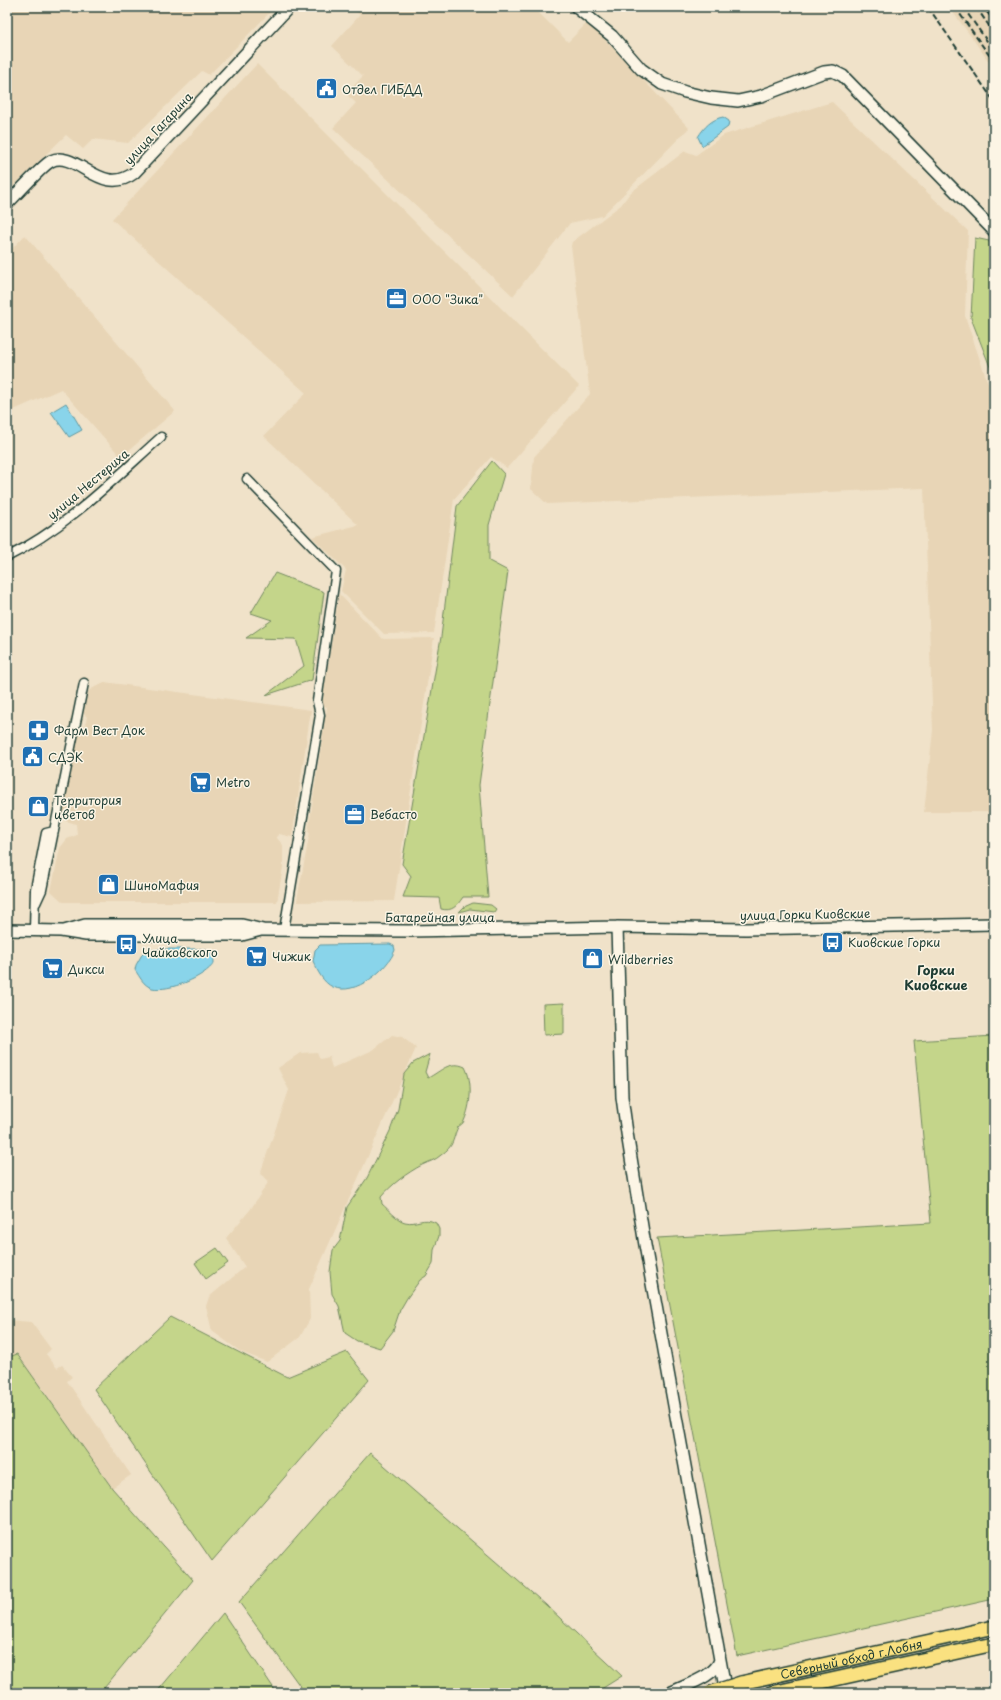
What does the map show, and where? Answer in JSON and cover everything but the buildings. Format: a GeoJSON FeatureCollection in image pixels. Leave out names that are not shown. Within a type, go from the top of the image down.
{"type":"FeatureCollection","features":[{"type":"Feature","properties":{"kind":"main road","name":"Северный обход г.Лобня"},"geometry":{"type":"LineString","coordinates":[[710,1693],[742,1683],[994,1627]]}},
{"type":"Feature","properties":{"kind":"main road","name":"Северный обход г.Лобня"},"geometry":{"type":"LineString","coordinates":[[772,1693],[994,1644]]}},
{"type":"Feature","properties":{"kind":"street","name":"улица Гагарина"},"geometry":{"type":"LineString","coordinates":[[7,204],[51,161],[63,159],[109,181],[126,179],[134,173],[288,7]]}},
{"type":"Feature","properties":{"kind":"street"},"geometry":{"type":"LineString","coordinates":[[576,7],[612,36],[641,69],[662,84],[685,92],[711,98],[738,100],[761,96],[824,72],[833,71],[843,76],[994,230]]}},
{"type":"Feature","properties":{"kind":"street","name":"улица Нестериха"},"geometry":{"type":"LineString","coordinates":[[7,557],[47,534],[78,511],[160,437]]}},
{"type":"Feature","properties":{"kind":"street"},"geometry":{"type":"LineString","coordinates":[[247,479],[336,571],[317,701],[320,715],[284,930]]}},
{"type":"Feature","properties":{"kind":"street"},"geometry":{"type":"LineString","coordinates":[[34,930],[36,903],[35,889],[50,832],[84,683]]}},
{"type":"Feature","properties":{"kind":"street","name":"улица Горки Киовские"},"geometry":{"type":"LineString","coordinates":[[618,927],[746,929],[994,924]]}},
{"type":"Feature","properties":{"kind":"street"},"geometry":{"type":"LineString","coordinates":[[618,927],[622,1098],[645,1245],[726,1693]]}},
{"type":"Feature","properties":{"kind":"street","name":"Батарейная улица"},"geometry":{"type":"LineString","coordinates":[[7,930],[64,931],[86,935],[242,935],[263,930],[409,931],[618,927]]}},
{"type":"Feature","properties":{"kind":"street"},"geometry":{"type":"LineString","coordinates":[[670,1693],[707,1676],[718,1668],[720,1660]]}},
{"type":"Feature","properties":{"kind":"shaded area"},"geometry":{"type":"Polygon","coordinates":[[[7,7],[275,7],[209,75],[202,71],[128,143],[93,139],[83,149],[66,135],[7,192],[7,7]]]}},
{"type":"Feature","properties":{"kind":"shaded area"},"geometry":{"type":"Polygon","coordinates":[[[351,7],[533,7],[568,42],[588,22],[689,128],[602,216],[570,223],[513,296],[333,128],[356,103],[346,94],[363,76],[332,46],[360,15],[351,7]]]}},
{"type":"Feature","properties":{"kind":"shaded area"},"geometry":{"type":"Polygon","coordinates":[[[949,7],[994,7],[994,69],[970,35],[949,7]]]}},
{"type":"Feature","properties":{"kind":"shaded area"},"geometry":{"type":"Polygon","coordinates":[[[257,64],[579,386],[507,468],[491,457],[454,499],[434,633],[384,634],[341,591],[346,570],[312,537],[358,525],[264,436],[306,393],[112,219],[257,64]]]}},
{"type":"Feature","properties":{"kind":"shaded area"},"geometry":{"type":"Polygon","coordinates":[[[832,102],[968,231],[965,316],[994,401],[994,812],[924,812],[933,730],[924,488],[547,504],[531,489],[534,457],[590,394],[571,246],[572,242],[621,205],[630,193],[685,151],[696,155],[724,135],[832,102]]]}},
{"type":"Feature","properties":{"kind":"shaded area"},"geometry":{"type":"Polygon","coordinates":[[[25,235],[175,411],[121,457],[61,389],[7,413],[7,254],[25,235]]]}},
{"type":"Feature","properties":{"kind":"shaded area"},"geometry":{"type":"Polygon","coordinates":[[[339,594],[383,639],[434,638],[394,901],[298,902],[297,900],[310,832],[308,832],[327,707],[322,705],[339,594]]]}},
{"type":"Feature","properties":{"kind":"shaded area"},"geometry":{"type":"Polygon","coordinates":[[[104,682],[311,710],[292,837],[279,834],[276,837],[283,845],[283,867],[277,902],[63,902],[51,891],[60,848],[67,839],[77,835],[76,824],[66,821],[61,814],[61,809],[80,730],[85,726],[87,717],[84,713],[88,691],[104,682]]]}},
{"type":"Feature","properties":{"kind":"shaded area"},"geometry":{"type":"Polygon","coordinates":[[[392,1035],[402,1037],[416,1048],[309,1289],[310,1319],[300,1337],[267,1362],[241,1352],[212,1331],[206,1306],[209,1297],[245,1267],[226,1238],[250,1210],[269,1181],[260,1174],[289,1090],[278,1068],[300,1053],[317,1052],[320,1059],[329,1057],[332,1068],[373,1050],[392,1035]]]}},
{"type":"Feature","properties":{"kind":"shaded area"},"geometry":{"type":"Polygon","coordinates":[[[7,1320],[31,1322],[51,1349],[46,1354],[57,1368],[62,1365],[72,1377],[67,1381],[131,1475],[112,1488],[17,1354],[7,1358],[7,1320]]]}},
{"type":"Feature","properties":{"kind":"green space"},"geometry":{"type":"Polygon","coordinates":[[[975,238],[989,241],[994,250],[994,377],[971,318],[975,238]]]}},
{"type":"Feature","properties":{"kind":"green space"},"geometry":{"type":"Polygon","coordinates":[[[492,461],[504,474],[489,525],[489,561],[508,571],[479,785],[488,897],[463,897],[454,908],[445,910],[441,909],[439,898],[403,897],[411,876],[402,864],[441,637],[457,506],[492,461]]]}},
{"type":"Feature","properties":{"kind":"green space"},"geometry":{"type":"Polygon","coordinates":[[[275,573],[324,592],[312,680],[266,695],[304,666],[296,639],[246,638],[272,620],[251,613],[275,573]]]}},
{"type":"Feature","properties":{"kind":"green space"},"geometry":{"type":"Polygon","coordinates":[[[473,903],[491,905],[496,909],[494,912],[470,909],[459,912],[464,907],[473,903]]]}},
{"type":"Feature","properties":{"kind":"green space"},"geometry":{"type":"Polygon","coordinates":[[[564,1003],[564,1034],[544,1035],[543,1004],[564,1003]]]}},
{"type":"Feature","properties":{"kind":"green space"},"geometry":{"type":"Polygon","coordinates":[[[994,1036],[994,1599],[737,1656],[657,1238],[931,1223],[914,1041],[994,1036]]]}},
{"type":"Feature","properties":{"kind":"green space"},"geometry":{"type":"Polygon","coordinates":[[[430,1054],[425,1072],[428,1078],[446,1067],[460,1065],[465,1067],[468,1073],[470,1086],[470,1101],[464,1121],[458,1127],[449,1148],[437,1158],[405,1175],[381,1197],[382,1204],[402,1221],[409,1223],[427,1220],[436,1223],[439,1229],[439,1236],[434,1250],[433,1264],[426,1276],[420,1280],[407,1298],[400,1310],[393,1331],[380,1348],[357,1341],[345,1333],[339,1306],[332,1294],[330,1272],[333,1250],[340,1241],[347,1207],[367,1178],[390,1131],[398,1109],[404,1074],[413,1063],[430,1054]]]}},
{"type":"Feature","properties":{"kind":"green space"},"geometry":{"type":"Polygon","coordinates":[[[217,1248],[228,1263],[206,1279],[195,1263],[217,1248]]]}},
{"type":"Feature","properties":{"kind":"green space"},"geometry":{"type":"Polygon","coordinates":[[[170,1317],[287,1377],[347,1352],[369,1380],[212,1561],[94,1389],[170,1317]]]}},
{"type":"Feature","properties":{"kind":"green space"},"geometry":{"type":"Polygon","coordinates":[[[17,1354],[112,1488],[193,1580],[100,1693],[7,1693],[7,1358],[17,1354]]]}},
{"type":"Feature","properties":{"kind":"green space"},"geometry":{"type":"Polygon","coordinates":[[[370,1453],[546,1605],[622,1676],[595,1693],[305,1693],[239,1602],[370,1453]]]}},
{"type":"Feature","properties":{"kind":"green space"},"geometry":{"type":"Polygon","coordinates":[[[223,1613],[277,1693],[156,1693],[223,1613]]]}},
{"type":"Feature","properties":{"kind":"water"},"geometry":{"type":"Polygon","coordinates":[[[723,117],[729,121],[728,127],[702,146],[698,137],[700,133],[712,122],[723,117]]]}},
{"type":"Feature","properties":{"kind":"water"},"geometry":{"type":"Polygon","coordinates":[[[66,403],[82,430],[69,437],[51,412],[66,403]]]}},
{"type":"Feature","properties":{"kind":"water"},"geometry":{"type":"Polygon","coordinates":[[[390,944],[394,946],[395,950],[378,973],[360,985],[351,988],[342,989],[333,987],[326,983],[313,961],[315,950],[320,945],[390,944]]]}},
{"type":"Feature","properties":{"kind":"water"},"geometry":{"type":"Polygon","coordinates":[[[160,949],[206,949],[212,954],[214,963],[195,978],[177,986],[159,989],[152,988],[146,985],[140,978],[135,970],[136,965],[144,951],[160,949]]]}},
{"type":"Feature","properties":{"kind":"railway"},"geometry":{"type":"LineString","coordinates":[[928,7],[994,101]]}},
{"type":"Feature","properties":{"kind":"railway"},"geometry":{"type":"LineString","coordinates":[[955,7],[994,62]]}},
{"type":"Feature","properties":{"kind":"railway"},"geometry":{"type":"LineString","coordinates":[[963,7],[994,51]]}},
{"type":"Feature","properties":{"kind":"railway"},"geometry":{"type":"LineString","coordinates":[[976,7],[994,33]]}},
{"type":"Feature","properties":{"kind":"railway"},"geometry":{"type":"LineString","coordinates":[[986,11],[994,20]]}},
{"type":"Feature","properties":{"kind":"place","name":"Отдел ГИБДД"},"geometry":{"type":"Point","coordinates":[327,89]}},
{"type":"Feature","properties":{"kind":"place","name":"ООО \"Зика\""},"geometry":{"type":"Point","coordinates":[396,299]}},
{"type":"Feature","properties":{"kind":"place","name":"Фарм Вест Док"},"geometry":{"type":"Point","coordinates":[39,730]}},
{"type":"Feature","properties":{"kind":"place","name":"СДЭК"},"geometry":{"type":"Point","coordinates":[32,757]}},
{"type":"Feature","properties":{"kind":"place","name":"Metro"},"geometry":{"type":"Point","coordinates":[201,782]}},
{"type":"Feature","properties":{"kind":"place","name":"Территория цветов"},"geometry":{"type":"Point","coordinates":[39,807]}},
{"type":"Feature","properties":{"kind":"place","name":"Вебасто"},"geometry":{"type":"Point","coordinates":[355,814]}},
{"type":"Feature","properties":{"kind":"place","name":"ШиноМафия"},"geometry":{"type":"Point","coordinates":[109,885]}},
{"type":"Feature","properties":{"kind":"place","name":"Киовские Горки"},"geometry":{"type":"Point","coordinates":[833,942]}},
{"type":"Feature","properties":{"kind":"place","name":"Улица Чайковского"},"geometry":{"type":"Point","coordinates":[127,945]}},
{"type":"Feature","properties":{"kind":"place","name":"Чижик"},"geometry":{"type":"Point","coordinates":[257,956]}},
{"type":"Feature","properties":{"kind":"place","name":"Wildberries"},"geometry":{"type":"Point","coordinates":[592,959]}},
{"type":"Feature","properties":{"kind":"place","name":"Дикси"},"geometry":{"type":"Point","coordinates":[53,969]}},
{"type":"Feature","properties":{"kind":"district","name":"Горки Киовские"},"geometry":{"type":"Point","coordinates":[936,976]}}]}
